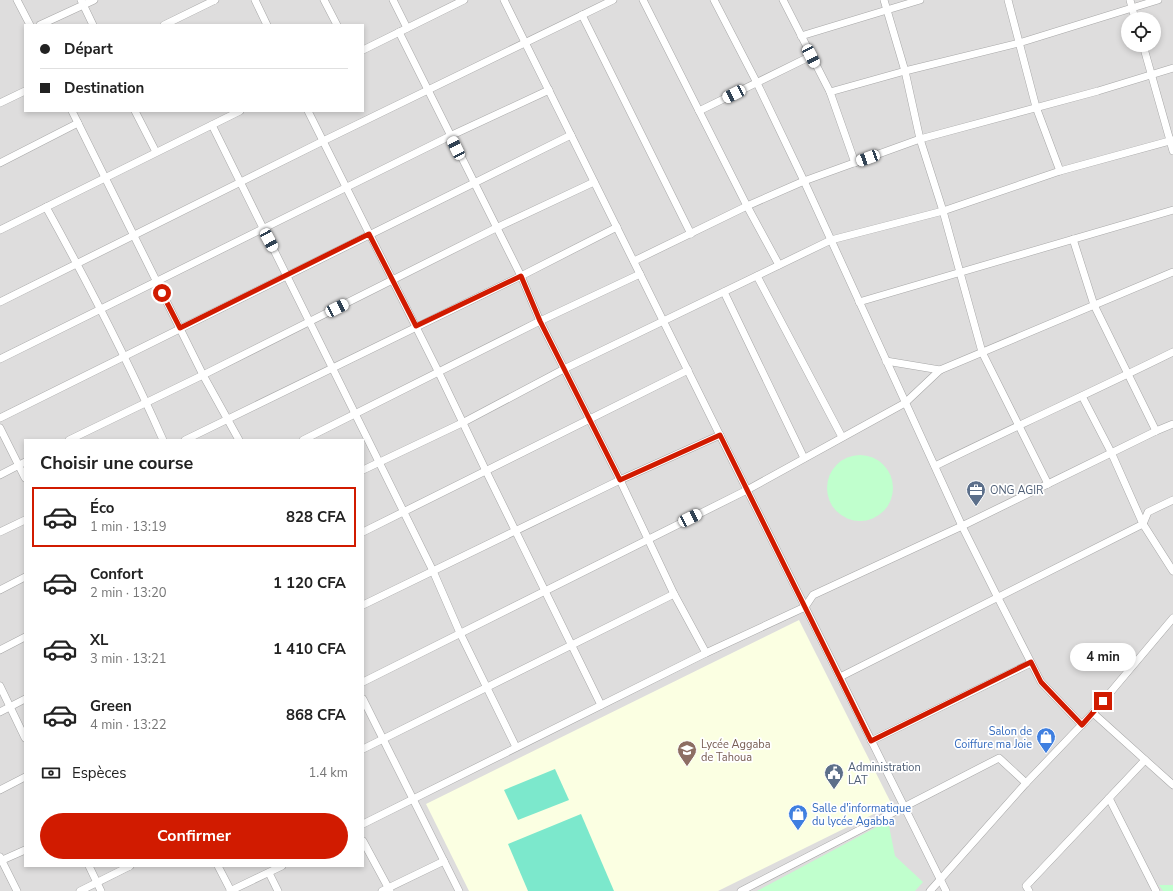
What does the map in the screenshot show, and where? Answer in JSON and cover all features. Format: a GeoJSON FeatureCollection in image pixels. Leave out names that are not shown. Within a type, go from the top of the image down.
{"type":"FeatureCollection","features":[{"type":"Feature","properties":{"kind":"street"},"geometry":{"type":"LineString","coordinates":[[17,0],[29,24]]}},
{"type":"Feature","properties":{"kind":"street"},"geometry":{"type":"LineString","coordinates":[[42,24],[82,3],[94,0]]}},
{"type":"Feature","properties":{"kind":"street"},"geometry":{"type":"LineString","coordinates":[[166,24],[215,0]]}},
{"type":"Feature","properties":{"kind":"street"},"geometry":{"type":"LineString","coordinates":[[255,0],[267,24]]}},
{"type":"Feature","properties":{"kind":"street"},"geometry":{"type":"LineString","coordinates":[[324,0],[336,24]]}},
{"type":"Feature","properties":{"kind":"street"},"geometry":{"type":"LineString","coordinates":[[393,0],[407,28]]}},
{"type":"Feature","properties":{"kind":"street"},"geometry":{"type":"LineString","coordinates":[[364,50],[464,0]]}},
{"type":"Feature","properties":{"kind":"street"},"geometry":{"type":"LineString","coordinates":[[504,0],[946,891]]}},
{"type":"Feature","properties":{"kind":"street"},"geometry":{"type":"LineString","coordinates":[[0,302],[323,141],[613,0]]}},
{"type":"Feature","properties":{"kind":"street"},"geometry":{"type":"LineString","coordinates":[[643,0],[747,206],[779,265]]}},
{"type":"Feature","properties":{"kind":"street"},"geometry":{"type":"LineString","coordinates":[[714,0],[757,83],[804,181],[962,526],[997,596],[1041,682],[1082,725]]}},
{"type":"Feature","properties":{"kind":"street"},"geometry":{"type":"LineString","coordinates":[[783,0],[830,92],[855,163]]}},
{"type":"Feature","properties":{"kind":"street"},"geometry":{"type":"LineString","coordinates":[[884,0],[905,71],[920,140],[943,211],[982,352],[1048,484]]}},
{"type":"Feature","properties":{"kind":"street"},"geometry":{"type":"LineString","coordinates":[[801,36],[920,0]]}},
{"type":"Feature","properties":{"kind":"street"},"geometry":{"type":"LineString","coordinates":[[1008,0],[1036,107],[1060,171]]}},
{"type":"Feature","properties":{"kind":"street"},"geometry":{"type":"LineString","coordinates":[[1130,0],[1133,12]]}},
{"type":"Feature","properties":{"kind":"street"},"geometry":{"type":"LineString","coordinates":[[830,92],[905,71],[1019,43],[1158,0]]}},
{"type":"Feature","properties":{"kind":"street"},"geometry":{"type":"LineString","coordinates":[[82,3],[92,24]]}},
{"type":"Feature","properties":{"kind":"street"},"geometry":{"type":"LineString","coordinates":[[582,15],[690,234]]}},
{"type":"Feature","properties":{"kind":"street"},"geometry":{"type":"LineString","coordinates":[[399,32],[521,276],[540,321],[649,539],[674,594],[706,653]]}},
{"type":"Feature","properties":{"kind":"street"},"geometry":{"type":"LineString","coordinates":[[1145,52],[1172,141],[1173,151]]}},
{"type":"Feature","properties":{"kind":"street"},"geometry":{"type":"LineString","coordinates":[[699,111],[811,56]]}},
{"type":"Feature","properties":{"kind":"street"},"geometry":{"type":"LineString","coordinates":[[634,261],[747,206],[804,181],[920,140],[1098,91],[1173,68]]}},
{"type":"Feature","properties":{"kind":"street"},"geometry":{"type":"LineString","coordinates":[[0,359],[450,136],[549,90]]}},
{"type":"Feature","properties":{"kind":"street"},"geometry":{"type":"LineString","coordinates":[[1,100],[24,92]]}},
{"type":"Feature","properties":{"kind":"street"},"geometry":{"type":"LineString","coordinates":[[72,112],[203,375],[238,439]]}},
{"type":"Feature","properties":{"kind":"street"},"geometry":{"type":"LineString","coordinates":[[136,112],[156,152]]}},
{"type":"Feature","properties":{"kind":"street"},"geometry":{"type":"LineString","coordinates":[[0,230],[238,112]]}},
{"type":"Feature","properties":{"kind":"street"},"geometry":{"type":"LineString","coordinates":[[308,112],[464,422],[515,531],[602,705]]}},
{"type":"Feature","properties":{"kind":"street"},"geometry":{"type":"LineString","coordinates":[[0,163],[78,123]]}},
{"type":"Feature","properties":{"kind":"street"},"geometry":{"type":"LineString","coordinates":[[212,125],[262,229],[288,276],[433,570],[460,633],[516,747]]}},
{"type":"Feature","properties":{"kind":"street"},"geometry":{"type":"LineString","coordinates":[[0,418],[571,135]]}},
{"type":"Feature","properties":{"kind":"street"},"geometry":{"type":"LineString","coordinates":[[364,470],[464,422],[564,368],[831,240],[943,211],[1060,171],[1172,141]]}},
{"type":"Feature","properties":{"kind":"street"},"geometry":{"type":"LineString","coordinates":[[71,439],[146,401],[203,375],[496,228],[594,182]]}},
{"type":"Feature","properties":{"kind":"street"},"geometry":{"type":"LineString","coordinates":[[46,207],[77,263],[146,401],[163,439]]}},
{"type":"Feature","properties":{"kind":"street"},"geometry":{"type":"LineString","coordinates":[[859,302],[1173,210]]}},
{"type":"Feature","properties":{"kind":"street"},"geometry":{"type":"LineString","coordinates":[[187,439],[521,276],[616,227]]}},
{"type":"Feature","properties":{"kind":"street"},"geometry":{"type":"LineString","coordinates":[[1073,239],[1094,305],[1156,430]]}},
{"type":"Feature","properties":{"kind":"street"},"geometry":{"type":"LineString","coordinates":[[364,681],[746,490],[906,403],[940,370],[1173,272]]}},
{"type":"Feature","properties":{"kind":"street"},"geometry":{"type":"LineString","coordinates":[[305,439],[540,321],[640,274]]}},
{"type":"Feature","properties":{"kind":"street"},"geometry":{"type":"LineString","coordinates":[[758,276],[842,437]]}},
{"type":"Feature","properties":{"kind":"street"},"geometry":{"type":"LineString","coordinates":[[724,292],[804,458]]}},
{"type":"Feature","properties":{"kind":"street"},"geometry":{"type":"LineString","coordinates":[[935,466],[1018,424],[1082,396],[1173,352]]}},
{"type":"Feature","properties":{"kind":"street"},"geometry":{"type":"LineString","coordinates":[[886,361],[940,370]]}},
{"type":"Feature","properties":{"kind":"street"},"geometry":{"type":"LineString","coordinates":[[364,532],[404,513],[589,418],[688,370]]}},
{"type":"Feature","properties":{"kind":"street"},"geometry":{"type":"LineString","coordinates":[[1082,396],[1111,452],[1143,524],[1173,571]]}},
{"type":"Feature","properties":{"kind":"street"},"geometry":{"type":"LineString","coordinates":[[364,824],[706,653],[805,607],[813,595],[962,526],[1156,430],[1173,424]]}},
{"type":"Feature","properties":{"kind":"street"},"geometry":{"type":"LineString","coordinates":[[0,428],[22,464],[0,475]]}},
{"type":"Feature","properties":{"kind":"street"},"geometry":{"type":"LineString","coordinates":[[364,604],[620,480],[720,435]]}},
{"type":"Feature","properties":{"kind":"street"},"geometry":{"type":"LineString","coordinates":[[840,677],[997,596],[1143,524],[1148,512],[1173,500]]}},
{"type":"Feature","properties":{"kind":"street"},"geometry":{"type":"LineString","coordinates":[[0,532],[24,520]]}},
{"type":"Feature","properties":{"kind":"street"},"geometry":{"type":"LineString","coordinates":[[0,590],[24,578]]}},
{"type":"Feature","properties":{"kind":"street"},"geometry":{"type":"LineString","coordinates":[[364,749],[674,594]]}},
{"type":"Feature","properties":{"kind":"street"},"geometry":{"type":"LineString","coordinates":[[930,891],[1026,783],[1093,713],[1173,618]]}},
{"type":"Feature","properties":{"kind":"street"},"geometry":{"type":"LineString","coordinates":[[0,650],[24,638]]}},
{"type":"Feature","properties":{"kind":"street"},"geometry":{"type":"LineString","coordinates":[[871,741],[1031,662]]}},
{"type":"Feature","properties":{"kind":"street"},"geometry":{"type":"LineString","coordinates":[[0,686],[24,736]]}},
{"type":"Feature","properties":{"kind":"street"},"geometry":{"type":"LineString","coordinates":[[0,712],[24,700]]}},
{"type":"Feature","properties":{"kind":"street"},"geometry":{"type":"LineString","coordinates":[[364,701],[459,891]]}},
{"type":"Feature","properties":{"kind":"street"},"geometry":{"type":"LineString","coordinates":[[1093,713],[1173,785]]}},
{"type":"Feature","properties":{"kind":"street"},"geometry":{"type":"LineString","coordinates":[[741,891],[999,758],[1026,783]]}},
{"type":"Feature","properties":{"kind":"street"},"geometry":{"type":"LineString","coordinates":[[1029,891],[1026,886],[1146,760]]}},
{"type":"Feature","properties":{"kind":"street"},"geometry":{"type":"LineString","coordinates":[[0,790],[24,778]]}},
{"type":"Feature","properties":{"kind":"street"},"geometry":{"type":"LineString","coordinates":[[1109,798],[1156,891]]}},
{"type":"Feature","properties":{"kind":"street"},"geometry":{"type":"LineString","coordinates":[[364,844],[387,890],[444,861]]}},
{"type":"Feature","properties":{"kind":"street"},"geometry":{"type":"LineString","coordinates":[[17,891],[1,860],[24,850]]}},
{"type":"Feature","properties":{"kind":"street"},"geometry":{"type":"LineString","coordinates":[[89,867],[101,891]]}},
{"type":"Feature","properties":{"kind":"street"},"geometry":{"type":"LineString","coordinates":[[80,891],[128,867]]}},
{"type":"Feature","properties":{"kind":"street"},"geometry":{"type":"LineString","coordinates":[[219,867],[231,891],[280,867]]}},
{"type":"Feature","properties":{"kind":"street"},"geometry":{"type":"LineString","coordinates":[[269,872],[278,891]]}},
{"type":"Feature","properties":{"kind":"shaded area"},"geometry":{"type":"Polygon","coordinates":[[[0,0],[1173,0],[1173,891],[0,891],[0,0]]]}},
{"type":"Feature","properties":{"kind":"shaded area","name":"Lycée Aggaba de Tahoua"},"geometry":{"type":"Polygon","coordinates":[[[799,620],[892,805],[718,891],[469,891],[426,804],[799,620]]]}},
{"type":"Feature","properties":{"kind":"green space"},"geometry":{"type":"Polygon","coordinates":[[[860,455],[872,458],[883,465],[890,476],[893,488],[890,500],[883,511],[872,518],[860,521],[848,518],[837,511],[830,500],[827,488],[830,476],[837,465],[848,458],[860,455]]]}},
{"type":"Feature","properties":{"kind":"green space"},"geometry":{"type":"Polygon","coordinates":[[[555,769],[569,800],[518,820],[504,790],[555,769]]]}},
{"type":"Feature","properties":{"kind":"green space"},"geometry":{"type":"Polygon","coordinates":[[[581,814],[614,891],[528,891],[508,844],[581,814]]]}},
{"type":"Feature","properties":{"kind":"green space"},"geometry":{"type":"Polygon","coordinates":[[[888,821],[895,856],[923,882],[915,891],[757,891],[888,821]]]}},
{"type":"Feature","properties":{"kind":"green space"},"geometry":{"type":"Polygon","coordinates":[[[1159,885],[1173,885],[1173,891],[1163,891],[1159,885]]]}},
{"type":"Feature","properties":{"kind":"place","name":"ONG AGIR"},"geometry":{"type":"Point","coordinates":[976,507]}},
{"type":"Feature","properties":{"kind":"place","name":"Salon de Coiffure ma Joie"},"geometry":{"type":"Point","coordinates":[1046,754]}},
{"type":"Feature","properties":{"kind":"place","name":"Lycée Aggaba de Tahoua"},"geometry":{"type":"Point","coordinates":[687,767]}},
{"type":"Feature","properties":{"kind":"place","name":"Administration LAT"},"geometry":{"type":"Point","coordinates":[834,790]}},
{"type":"Feature","properties":{"kind":"place","name":"Salle d'informatique du lycée Agabba"},"geometry":{"type":"Point","coordinates":[798,831]}},
{"type":"Feature","properties":{"kind":"route"},"geometry":{"type":"LineString","coordinates":[[162,293],[180,328],[288,276],[369,234],[416,326],[521,276],[540,321],[620,480],[720,435],[871,741],[1031,662],[1041,682],[1082,725],[1103,701]]}}]}
